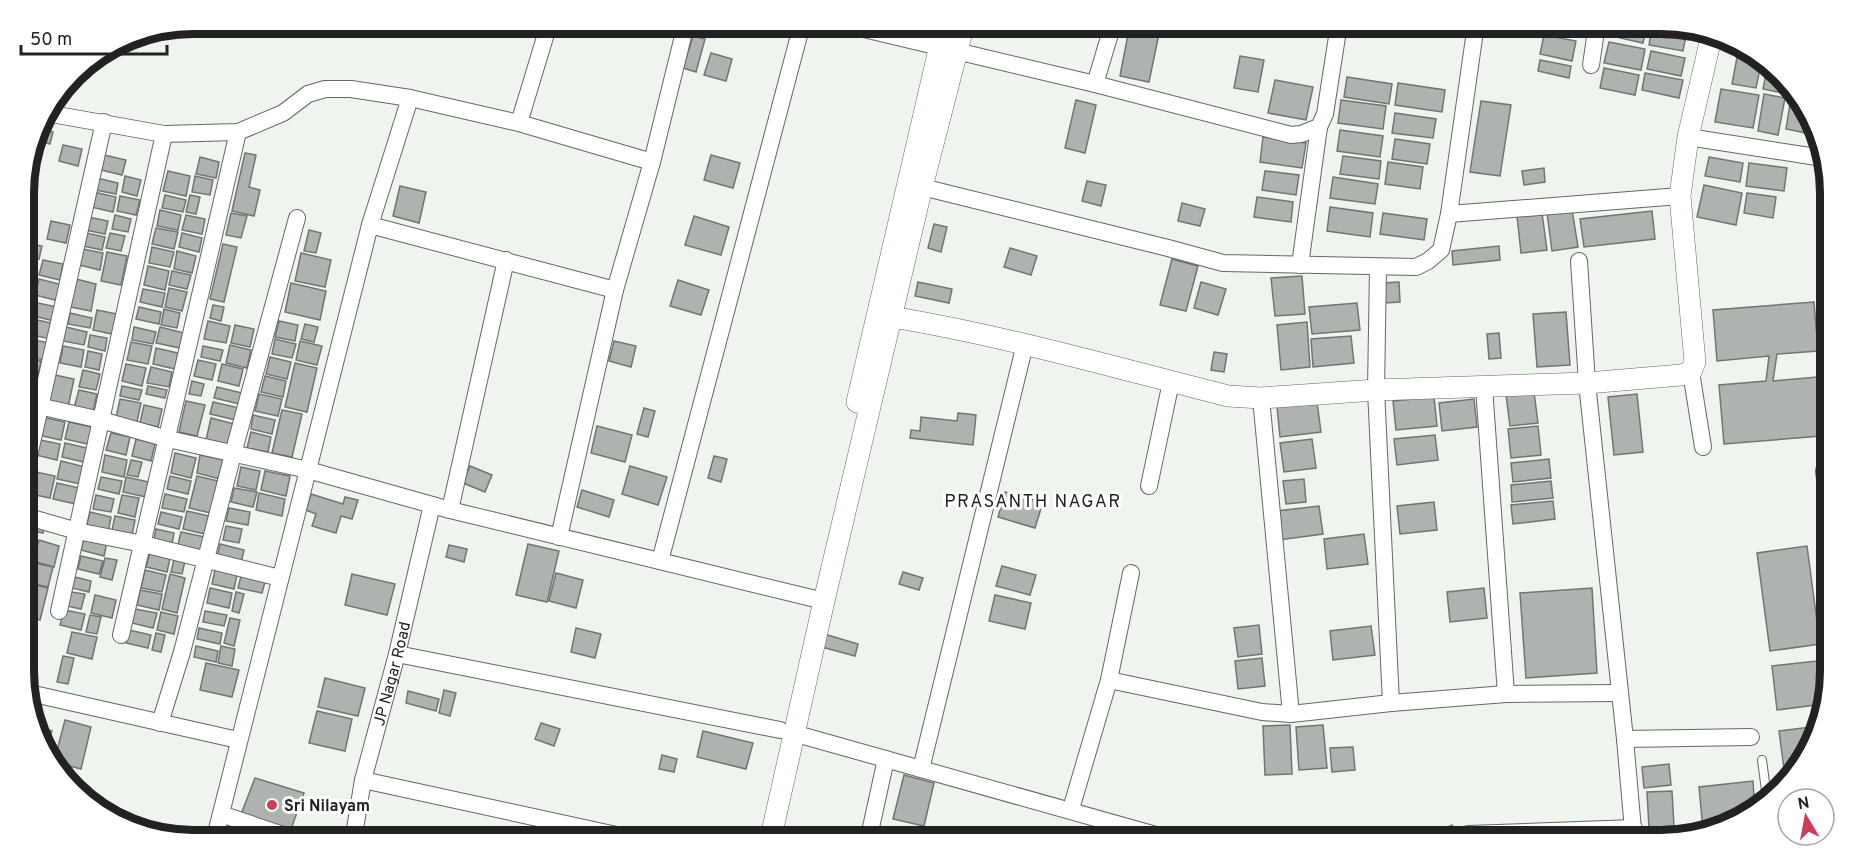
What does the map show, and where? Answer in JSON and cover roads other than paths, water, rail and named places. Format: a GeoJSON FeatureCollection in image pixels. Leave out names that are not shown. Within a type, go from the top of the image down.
{"type":"FeatureCollection","features":[{"type":"Feature","properties":{"kind":"street"},"geometry":{"type":"LineString","coordinates":[[519,123],[546,34]]}},
{"type":"Feature","properties":{"kind":"street"},"geometry":{"type":"LineString","coordinates":[[559,537],[615,290],[652,162],[684,34]]}},
{"type":"Feature","properties":{"kind":"street"},"geometry":{"type":"LineString","coordinates":[[660,561],[799,34]]}},
{"type":"Feature","properties":{"kind":"street"},"geometry":{"type":"LineString","coordinates":[[883,34],[1095,84],[1291,135],[1319,127]]}},
{"type":"Feature","properties":{"kind":"street"},"geometry":{"type":"LineString","coordinates":[[817,600],[892,317],[922,187],[948,50],[946,34]]}},
{"type":"Feature","properties":{"kind":"street"},"geometry":{"type":"LineString","coordinates":[[759,830],[786,731],[948,50],[958,34]]}},
{"type":"Feature","properties":{"kind":"street"},"geometry":{"type":"LineString","coordinates":[[1095,84],[1110,34]]}},
{"type":"Feature","properties":{"kind":"street"},"geometry":{"type":"LineString","coordinates":[[1300,265],[1319,127],[1325,114],[1337,34]]}},
{"type":"Feature","properties":{"kind":"street"},"geometry":{"type":"LineString","coordinates":[[922,187],[1222,263],[1416,267],[1441,250],[1449,214],[1475,34]]}},
{"type":"Feature","properties":{"kind":"street"},"geometry":{"type":"LineString","coordinates":[[1591,65],[1596,34]]}},
{"type":"Feature","properties":{"kind":"street"},"geometry":{"type":"LineString","coordinates":[[1703,447],[1691,372],[1695,362],[1680,196],[1688,137],[1710,43]]}},
{"type":"Feature","properties":{"kind":"street"},"geometry":{"type":"LineString","coordinates":[[56,114],[164,134],[238,132],[283,113],[308,94],[325,89],[351,89],[410,98],[519,123],[652,162]]}},
{"type":"Feature","properties":{"kind":"street"},"geometry":{"type":"LineString","coordinates":[[217,830],[370,225],[410,98]]}},
{"type":"Feature","properties":{"kind":"street"},"geometry":{"type":"LineString","coordinates":[[35,397],[104,122]]}},
{"type":"Feature","properties":{"kind":"street"},"geometry":{"type":"LineString","coordinates":[[121,635],[238,132]]}},
{"type":"Feature","properties":{"kind":"street"},"geometry":{"type":"LineString","coordinates":[[59,611],[164,134]]}},
{"type":"Feature","properties":{"kind":"street"},"geometry":{"type":"LineString","coordinates":[[1688,137],[1815,157]]}},
{"type":"Feature","properties":{"kind":"street"},"geometry":{"type":"LineString","coordinates":[[1449,214],[1680,196]]}},
{"type":"Feature","properties":{"kind":"street"},"geometry":{"type":"LineString","coordinates":[[159,723],[182,652],[297,218]]}},
{"type":"Feature","properties":{"kind":"street"},"geometry":{"type":"LineString","coordinates":[[370,225],[615,290]]}},
{"type":"Feature","properties":{"kind":"street"},"geometry":{"type":"LineString","coordinates":[[450,510],[506,260]]}},
{"type":"Feature","properties":{"kind":"street"},"geometry":{"type":"LineString","coordinates":[[1580,261],[1587,383],[1634,830]]}},
{"type":"Feature","properties":{"kind":"street"},"geometry":{"type":"LineString","coordinates":[[1378,267],[1376,390],[1391,702]]}},
{"type":"Feature","properties":{"kind":"street"},"geometry":{"type":"LineString","coordinates":[[892,317],[1025,344],[1228,396],[1261,398],[1376,390],[1587,383],[1682,375],[1691,372]]}},
{"type":"Feature","properties":{"kind":"street"},"geometry":{"type":"LineString","coordinates":[[921,769],[1025,344]]}},
{"type":"Feature","properties":{"kind":"street"},"geometry":{"type":"LineString","coordinates":[[1149,486],[1171,382]]}},
{"type":"Feature","properties":{"kind":"street"},"geometry":{"type":"LineString","coordinates":[[1484,387],[1506,694]]}},
{"type":"Feature","properties":{"kind":"street"},"geometry":{"type":"LineString","coordinates":[[1261,398],[1291,714]]}},
{"type":"Feature","properties":{"kind":"street"},"geometry":{"type":"LineString","coordinates":[[35,405],[101,420],[168,439],[308,470],[450,510],[817,600]]}},
{"type":"Feature","properties":{"kind":"street","name":"JP Nagar Road"},"geometry":{"type":"LineString","coordinates":[[356,830],[363,780],[397,654],[432,505]]}},
{"type":"Feature","properties":{"kind":"street"},"geometry":{"type":"LineString","coordinates":[[35,519],[77,531],[143,544],[280,578]]}},
{"type":"Feature","properties":{"kind":"street"},"geometry":{"type":"LineString","coordinates":[[1071,809],[1108,680],[1131,573]]}},
{"type":"Feature","properties":{"kind":"street"},"geometry":{"type":"LineString","coordinates":[[397,654],[786,731],[1141,830]]}},
{"type":"Feature","properties":{"kind":"street"},"geometry":{"type":"LineString","coordinates":[[1108,680],[1262,712],[1291,714],[1391,702],[1506,694],[1620,693]]}},
{"type":"Feature","properties":{"kind":"street"},"geometry":{"type":"LineString","coordinates":[[36,694],[238,740]]}},
{"type":"Feature","properties":{"kind":"street"},"geometry":{"type":"LineString","coordinates":[[772,830],[786,731]]}},
{"type":"Feature","properties":{"kind":"street"},"geometry":{"type":"LineString","coordinates":[[1625,740],[1751,737]]}},
{"type":"Feature","properties":{"kind":"street"},"geometry":{"type":"LineString","coordinates":[[870,830],[886,759]]}},
{"type":"Feature","properties":{"kind":"street"},"geometry":{"type":"LineString","coordinates":[[363,780],[593,830]]}},
{"type":"Feature","properties":{"kind":"street"},"geometry":{"type":"LineString","coordinates":[[221,814],[268,830]]}},
{"type":"Feature","properties":{"kind":"lane"},"geometry":{"type":"LineString","coordinates":[[1762,760],[1766,790]]}},
{"type":"Feature","properties":{"kind":"place","name":"Sri Nilayam"},"geometry":{"type":"Point","coordinates":[272,805]}},
{"type":"Feature","properties":{"kind":"district","name":"PRASANTH NAGAR"},"geometry":{"type":"Point","coordinates":[1033,501]}}]}
